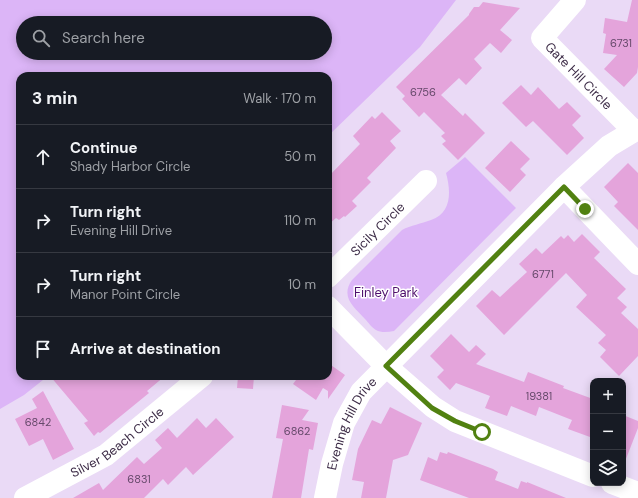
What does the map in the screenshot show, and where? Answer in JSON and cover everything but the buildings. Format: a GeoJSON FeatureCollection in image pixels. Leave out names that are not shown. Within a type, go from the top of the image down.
{"type":"FeatureCollection","features":[{"type":"Feature","properties":{"kind":"street","name":"Gate Hill Circle"},"geometry":{"type":"LineString","coordinates":[[575,0],[542,38],[636,130]]}},
{"type":"Feature","properties":{"kind":"street","name":"Evening Hill Drive"},"geometry":{"type":"LineString","coordinates":[[325,498],[332,464],[344,424],[361,392],[564,187],[609,146],[636,130]]}},
{"type":"Feature","properties":{"kind":"street","name":"Sicily Circle"},"geometry":{"type":"LineString","coordinates":[[332,273],[426,181]]}},
{"type":"Feature","properties":{"kind":"street"},"geometry":{"type":"LineString","coordinates":[[564,187],[638,264]]}},
{"type":"Feature","properties":{"kind":"street"},"geometry":{"type":"LineString","coordinates":[[332,311],[386,366],[432,408],[455,421],[590,475]]}},
{"type":"Feature","properties":{"kind":"street","name":"Silver Beach Circle"},"geometry":{"type":"LineString","coordinates":[[25,498],[106,455],[197,380]]}},
{"type":"Feature","properties":{"kind":"street"},"geometry":{"type":"LineString","coordinates":[[620,486],[638,493]]}},
{"type":"Feature","properties":{"kind":"green space"},"geometry":{"type":"Polygon","coordinates":[[[0,0],[456,0],[420,47],[332,132],[332,72],[16,72],[16,380],[43,380],[24,395],[0,409],[0,0]]]}},
{"type":"Feature","properties":{"kind":"green space","name":"Finley Park"},"geometry":{"type":"Polygon","coordinates":[[[465,157],[516,208],[394,331],[382,332],[376,330],[353,306],[348,297],[347,292],[352,280],[402,230],[438,217],[443,212],[448,201],[449,194],[446,173],[465,157]]]}},
{"type":"Feature","properties":{"kind":"route"},"geometry":{"type":"LineString","coordinates":[[482,432],[455,421],[432,408],[386,366],[564,187],[585,209]]}}]}
